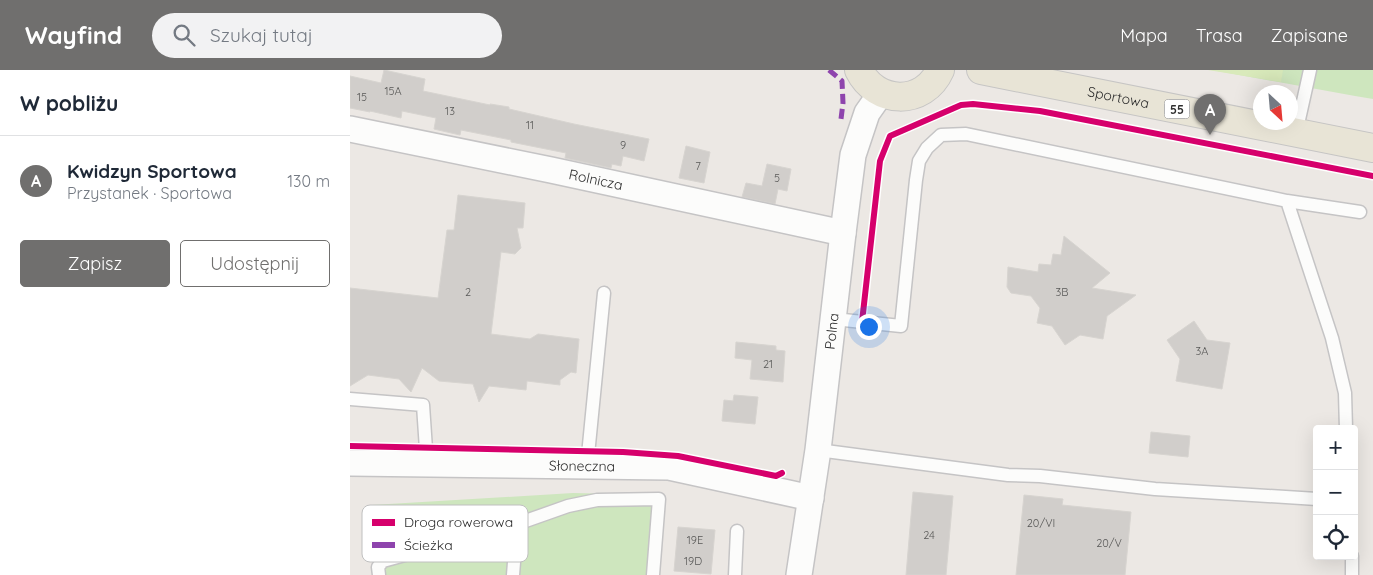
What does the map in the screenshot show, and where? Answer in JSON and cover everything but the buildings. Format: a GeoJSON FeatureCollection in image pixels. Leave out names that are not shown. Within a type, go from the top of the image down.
{"type":"FeatureCollection","features":[{"type":"Feature","properties":{"kind":"main road"},"geometry":{"type":"LineString","coordinates":[[859,70],[863,79],[874,89],[881,93],[898,97],[913,95],[928,88],[940,70]]}},
{"type":"Feature","properties":{"kind":"main road","name":"Sportowa"},"geometry":{"type":"LineString","coordinates":[[981,70],[1373,148]]}},
{"type":"Feature","properties":{"kind":"street","name":"Polna"},"geometry":{"type":"LineString","coordinates":[[799,575],[818,450],[834,319],[833,231],[853,155],[867,113],[881,93]]}},
{"type":"Feature","properties":{"kind":"street","name":"Rolnicza"},"geometry":{"type":"LineString","coordinates":[[350,129],[833,231]]}},
{"type":"Feature","properties":{"kind":"street","name":"Słoneczna"},"geometry":{"type":"LineString","coordinates":[[350,463],[669,467],[811,498]]}},
{"type":"Feature","properties":{"kind":"lane"},"geometry":{"type":"LineString","coordinates":[[1296,133],[1310,70]]}},
{"type":"Feature","properties":{"kind":"lane"},"geometry":{"type":"LineString","coordinates":[[834,319],[901,326],[919,162],[926,148],[941,135],[966,134],[1287,201],[1360,212]]}},
{"type":"Feature","properties":{"kind":"lane"},"geometry":{"type":"LineString","coordinates":[[1287,201],[1332,338],[1345,393],[1346,425]]}},
{"type":"Feature","properties":{"kind":"lane"},"geometry":{"type":"LineString","coordinates":[[587,465],[604,292]]}},
{"type":"Feature","properties":{"kind":"lane"},"geometry":{"type":"LineString","coordinates":[[350,399],[423,405],[427,464]]}},
{"type":"Feature","properties":{"kind":"lane"},"geometry":{"type":"LineString","coordinates":[[818,450],[1008,474],[1156,489],[1313,499]]}},
{"type":"Feature","properties":{"kind":"lane"},"geometry":{"type":"LineString","coordinates":[[528,520],[568,506],[597,500],[659,499],[653,575]]}},
{"type":"Feature","properties":{"kind":"lane"},"geometry":{"type":"LineString","coordinates":[[735,575],[737,531]]}},
{"type":"Feature","properties":{"kind":"lane"},"geometry":{"type":"LineString","coordinates":[[1352,560],[1352,575]]}},
{"type":"Feature","properties":{"kind":"lane"},"geometry":{"type":"LineString","coordinates":[[379,575],[378,567],[382,562]]}},
{"type":"Feature","properties":{"kind":"lane"},"geometry":{"type":"LineString","coordinates":[[513,575],[514,562]]}},
{"type":"Feature","properties":{"kind":"green space"},"geometry":{"type":"Polygon","coordinates":[[[1208,70],[1283,70],[1281,82],[1208,70]]]}},
{"type":"Feature","properties":{"kind":"green space"},"geometry":{"type":"Polygon","coordinates":[[[1212,70],[1373,70],[1373,99],[1212,70]]]}},
{"type":"Feature","properties":{"kind":"green space"},"geometry":{"type":"Polygon","coordinates":[[[573,493],[664,495],[657,575],[376,575],[375,562],[528,562],[528,505],[372,505],[573,493]]]}},
{"type":"Feature","properties":{"kind":"marked path"},"geometry":{"type":"LineString","coordinates":[[829,70],[842,81],[843,103],[841,119]]}},
{"type":"Feature","properties":{"kind":"cycle path"},"geometry":{"type":"LineString","coordinates":[[862,322],[880,161],[890,136],[961,105],[973,104],[1040,111],[1373,176]]}},
{"type":"Feature","properties":{"kind":"cycle path"},"geometry":{"type":"LineString","coordinates":[[350,446],[623,452],[678,456],[776,476],[782,473]]}},
{"type":"Feature","properties":{"kind":"place","name":"Kwidzyn Sportowa"},"geometry":{"type":"Point","coordinates":[1210,135]}}]}
